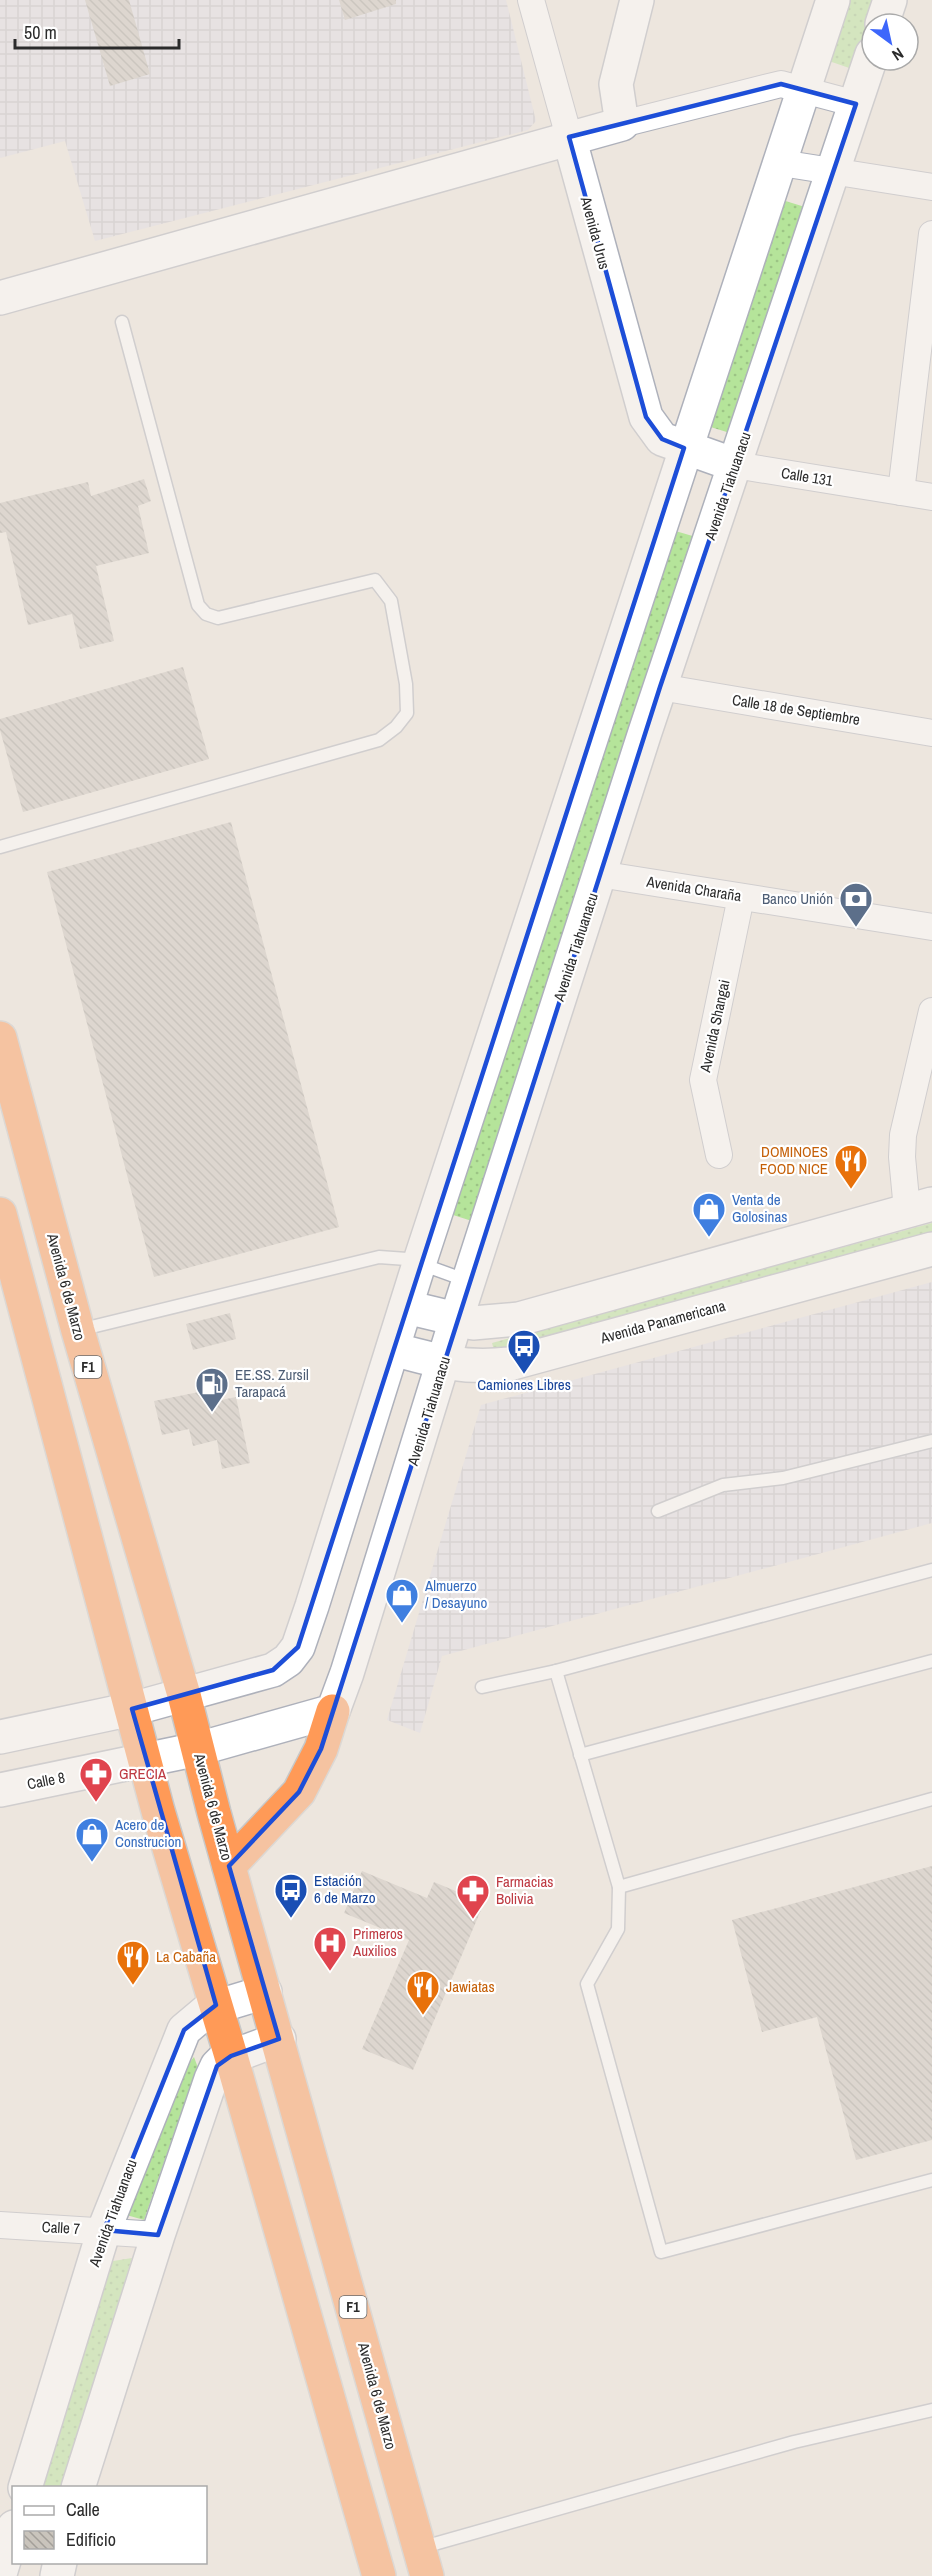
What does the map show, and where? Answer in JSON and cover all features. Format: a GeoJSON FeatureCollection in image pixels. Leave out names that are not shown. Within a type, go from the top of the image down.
{"type":"FeatureCollection","features":[{"type":"Feature","properties":{"kind":"highway","name":"Avenida 6 de Marzo"},"geometry":{"type":"LineString","coordinates":[[0,1038],[78,1331],[184,1695],[229,1866],[423,2562]]}},
{"type":"Feature","properties":{"kind":"highway"},"geometry":{"type":"LineString","coordinates":[[0,1214],[146,1761],[379,2576]]}},
{"type":"Feature","properties":{"kind":"highway"},"geometry":{"type":"LineString","coordinates":[[229,1866],[299,1792],[321,1749],[333,1711]]}},
{"type":"Feature","properties":{"kind":"main road"},"geometry":{"type":"LineString","coordinates":[[0,298],[622,124],[616,84],[637,0]]}},
{"type":"Feature","properties":{"kind":"main road"},"geometry":{"type":"LineString","coordinates":[[0,1737],[132,1709],[273,1670],[288,1660],[298,1647],[329,1555],[418,1264],[684,448],[781,163],[833,0]]}},
{"type":"Feature","properties":{"kind":"main road","name":"Avenida Tiahuanacu"},"geometry":{"type":"LineString","coordinates":[[333,1711],[599,873],[866,72]]}},
{"type":"Feature","properties":{"kind":"main road","name":"Avenida Urus"},"geometry":{"type":"LineString","coordinates":[[569,137],[646,417],[662,439],[684,448]]}},
{"type":"Feature","properties":{"kind":"main road","name":"Calle 131"},"geometry":{"type":"LineString","coordinates":[[684,448],[735,465]]}},
{"type":"Feature","properties":{"kind":"main road"},"geometry":{"type":"LineString","coordinates":[[406,1307],[456,1320],[484,1323],[519,1318],[920,1207]]}},
{"type":"Feature","properties":{"kind":"main road","name":"Avenida Panamericana"},"geometry":{"type":"LineString","coordinates":[[393,1349],[444,1363],[478,1367],[509,1364],[932,1249]]}},
{"type":"Feature","properties":{"kind":"main road"},"geometry":{"type":"LineString","coordinates":[[198,1749],[333,1711]]}},
{"type":"Feature","properties":{"kind":"main road","name":"Calle 8"},"geometry":{"type":"LineString","coordinates":[[0,1790],[198,1749]]}},
{"type":"Feature","properties":{"kind":"main road","name":"Avenida Tiahuanacu"},"geometry":{"type":"LineString","coordinates":[[25,2486],[104,2230],[184,2030],[196,2018],[216,2007],[264,1992]]}},
{"type":"Feature","properties":{"kind":"main road"},"geometry":{"type":"LineString","coordinates":[[78,2486],[158,2235],[211,2079],[217,2066],[231,2056],[279,2039]]}},
{"type":"Feature","properties":{"kind":"main road"},"geometry":{"type":"LineString","coordinates":[[0,2574],[12,2535]]}},
{"type":"Feature","properties":{"kind":"street","name":"Avenida Urus"},"geometry":{"type":"LineString","coordinates":[[531,0],[569,137]]}},
{"type":"Feature","properties":{"kind":"street"},"geometry":{"type":"LineString","coordinates":[[622,124],[781,84],[856,104]]}},
{"type":"Feature","properties":{"kind":"street"},"geometry":{"type":"LineString","coordinates":[[781,163],[932,187]]}},
{"type":"Feature","properties":{"kind":"street"},"geometry":{"type":"LineString","coordinates":[[901,492],[932,234]]}},
{"type":"Feature","properties":{"kind":"street","name":"Calle 131"},"geometry":{"type":"LineString","coordinates":[[735,465],[932,496]]}},
{"type":"Feature","properties":{"kind":"street","name":"Calle 18 de Septiembre"},"geometry":{"type":"LineString","coordinates":[[660,687],[932,733]]}},
{"type":"Feature","properties":{"kind":"street","name":"Avenida Charaña"},"geometry":{"type":"LineString","coordinates":[[599,873],[932,927]]}},
{"type":"Feature","properties":{"kind":"street","name":"Avenida Shangai"},"geometry":{"type":"LineString","coordinates":[[719,1155],[704,1080],[741,897]]}},
{"type":"Feature","properties":{"kind":"street"},"geometry":{"type":"LineString","coordinates":[[920,1207],[902,1157],[903,1135],[932,1011]]}},
{"type":"Feature","properties":{"kind":"street","name":"Calle 7"},"geometry":{"type":"LineString","coordinates":[[0,2225],[158,2235]]}},
{"type":"Feature","properties":{"kind":"lane"},"geometry":{"type":"LineString","coordinates":[[0,847],[379,740],[396,727],[407,712],[392,601],[375,580],[218,618],[206,614],[198,605],[122,322]]}},
{"type":"Feature","properties":{"kind":"lane"},"geometry":{"type":"LineString","coordinates":[[78,1331],[379,1257],[407,1259],[468,1281]]}},
{"type":"Feature","properties":{"kind":"lane"},"geometry":{"type":"LineString","coordinates":[[658,1511],[723,1485],[783,1478],[932,1441]]}},
{"type":"Feature","properties":{"kind":"lane"},"geometry":{"type":"LineString","coordinates":[[482,1687],[556,1671],[932,1570]]}},
{"type":"Feature","properties":{"kind":"lane"},"geometry":{"type":"LineString","coordinates":[[580,1755],[932,1661]]}},
{"type":"Feature","properties":{"kind":"lane"},"geometry":{"type":"LineString","coordinates":[[556,1671],[619,1887],[618,1929],[586,1984],[661,2252],[932,2180]]}},
{"type":"Feature","properties":{"kind":"lane"},"geometry":{"type":"LineString","coordinates":[[619,1887],[932,1799]]}},
{"type":"Feature","properties":{"kind":"lane"},"geometry":{"type":"LineString","coordinates":[[423,2562],[794,2442],[932,2410]]}},
{"type":"Feature","properties":{"kind":"highlighted area"},"geometry":{"type":"Polygon","coordinates":[[[781,84],[856,104],[660,687],[321,1749],[299,1792],[229,1866],[279,2039],[231,2056],[217,2066],[158,2235],[104,2230],[184,2030],[216,2005],[132,1709],[273,1670],[298,1647],[684,448],[662,439],[646,417],[569,137],[781,84]]]}},
{"type":"Feature","properties":{"kind":"shaded area"},"geometry":{"type":"Polygon","coordinates":[[[0,0],[506,0],[536,121],[528,130],[95,241],[65,141],[0,158],[0,0]]]}},
{"type":"Feature","properties":{"kind":"shaded area"},"geometry":{"type":"Polygon","coordinates":[[[932,1282],[932,1523],[442,1656],[420,1733],[387,1720],[481,1405],[932,1282]]]}},
{"type":"Feature","properties":{"kind":"green space"},"geometry":{"type":"Polygon","coordinates":[[[849,0],[878,0],[874,12],[860,12],[860,55],[855,70],[829,61],[849,0]]]}},
{"type":"Feature","properties":{"kind":"green space"},"geometry":{"type":"Polygon","coordinates":[[[779,199],[805,207],[730,433],[704,425],[779,199]]]}},
{"type":"Feature","properties":{"kind":"green space"},"geometry":{"type":"Polygon","coordinates":[[[672,530],[696,537],[475,1222],[450,1214],[672,530]]]}},
{"type":"Feature","properties":{"kind":"green space"},"geometry":{"type":"Polygon","coordinates":[[[932,1223],[932,1238],[496,1357],[492,1343],[932,1223]]]}},
{"type":"Feature","properties":{"kind":"green space"},"geometry":{"type":"Polygon","coordinates":[[[194,2057],[201,2076],[190,2087],[144,2220],[123,2214],[182,2072],[194,2057]]]}},
{"type":"Feature","properties":{"kind":"green space"},"geometry":{"type":"Polygon","coordinates":[[[132,2258],[63,2486],[41,2486],[107,2262],[132,2258]]]}},
{"type":"Feature","properties":{"kind":"building"},"geometry":{"type":"Polygon","coordinates":[[[85,0],[129,0],[150,74],[110,86],[85,0]]]}},
{"type":"Feature","properties":{"kind":"building"},"geometry":{"type":"Polygon","coordinates":[[[339,0],[396,0],[396,4],[345,20],[339,0]]]}},
{"type":"Feature","properties":{"kind":"building"},"geometry":{"type":"Polygon","coordinates":[[[144,479],[151,501],[138,506],[149,553],[96,566],[114,641],[80,649],[72,614],[28,625],[6,532],[0,533],[0,503],[88,482],[91,496],[144,479]]]}},
{"type":"Feature","properties":{"kind":"building"},"geometry":{"type":"Polygon","coordinates":[[[183,667],[209,759],[23,812],[0,730],[0,719],[183,667]]]}},
{"type":"Feature","properties":{"kind":"building"},"geometry":{"type":"Polygon","coordinates":[[[231,822],[339,1227],[154,1277],[47,872],[231,822]]]}},
{"type":"Feature","properties":{"kind":"building"},"geometry":{"type":"Polygon","coordinates":[[[230,1313],[236,1339],[193,1350],[186,1324],[230,1313]]]}},
{"type":"Feature","properties":{"kind":"building"},"geometry":{"type":"Polygon","coordinates":[[[209,1390],[211,1402],[236,1397],[250,1463],[222,1469],[217,1440],[193,1446],[189,1429],[162,1435],[154,1401],[209,1390]]]}},
{"type":"Feature","properties":{"kind":"building"},"geometry":{"type":"Polygon","coordinates":[[[932,1866],[932,2140],[856,2160],[817,2017],[762,2032],[732,1920],[932,1866]]]}},
{"type":"Feature","properties":{"kind":"building"},"geometry":{"type":"Polygon","coordinates":[[[362,1871],[427,1898],[434,1882],[484,1903],[413,2070],[362,2049],[409,1940],[344,1913],[362,1871]]]}},
{"type":"Feature","properties":{"kind":"place","name":"Banco Unión"},"geometry":{"type":"Point","coordinates":[856,928]}},
{"type":"Feature","properties":{"kind":"place","name":"DOMINOES FOOD NICE"},"geometry":{"type":"Point","coordinates":[851,1190]}},
{"type":"Feature","properties":{"kind":"place","name":"Venta de Golosinas"},"geometry":{"type":"Point","coordinates":[709,1238]}},
{"type":"Feature","properties":{"kind":"place","name":"Camiones Libres"},"geometry":{"type":"Point","coordinates":[524,1375]}},
{"type":"Feature","properties":{"kind":"place","name":"EE.SS. Zursil Tarapacá"},"geometry":{"type":"Point","coordinates":[212,1413]}},
{"type":"Feature","properties":{"kind":"place","name":"Almuerzo / Desayuno"},"geometry":{"type":"Point","coordinates":[402,1624]}},
{"type":"Feature","properties":{"kind":"place","name":"GRECIA"},"geometry":{"type":"Point","coordinates":[96,1803]}},
{"type":"Feature","properties":{"kind":"place","name":"Acero de Construcion"},"geometry":{"type":"Point","coordinates":[92,1863]}},
{"type":"Feature","properties":{"kind":"place","name":"Estación 6 de Marzo"},"geometry":{"type":"Point","coordinates":[291,1919]}},
{"type":"Feature","properties":{"kind":"place","name":"Farmacias Bolivia"},"geometry":{"type":"Point","coordinates":[473,1920]}},
{"type":"Feature","properties":{"kind":"place","name":"Primeros Auxilios"},"geometry":{"type":"Point","coordinates":[330,1972]}},
{"type":"Feature","properties":{"kind":"place","name":"La Cabaña"},"geometry":{"type":"Point","coordinates":[133,1986]}},
{"type":"Feature","properties":{"kind":"place","name":"Jawiatas"},"geometry":{"type":"Point","coordinates":[423,2016]}}]}
